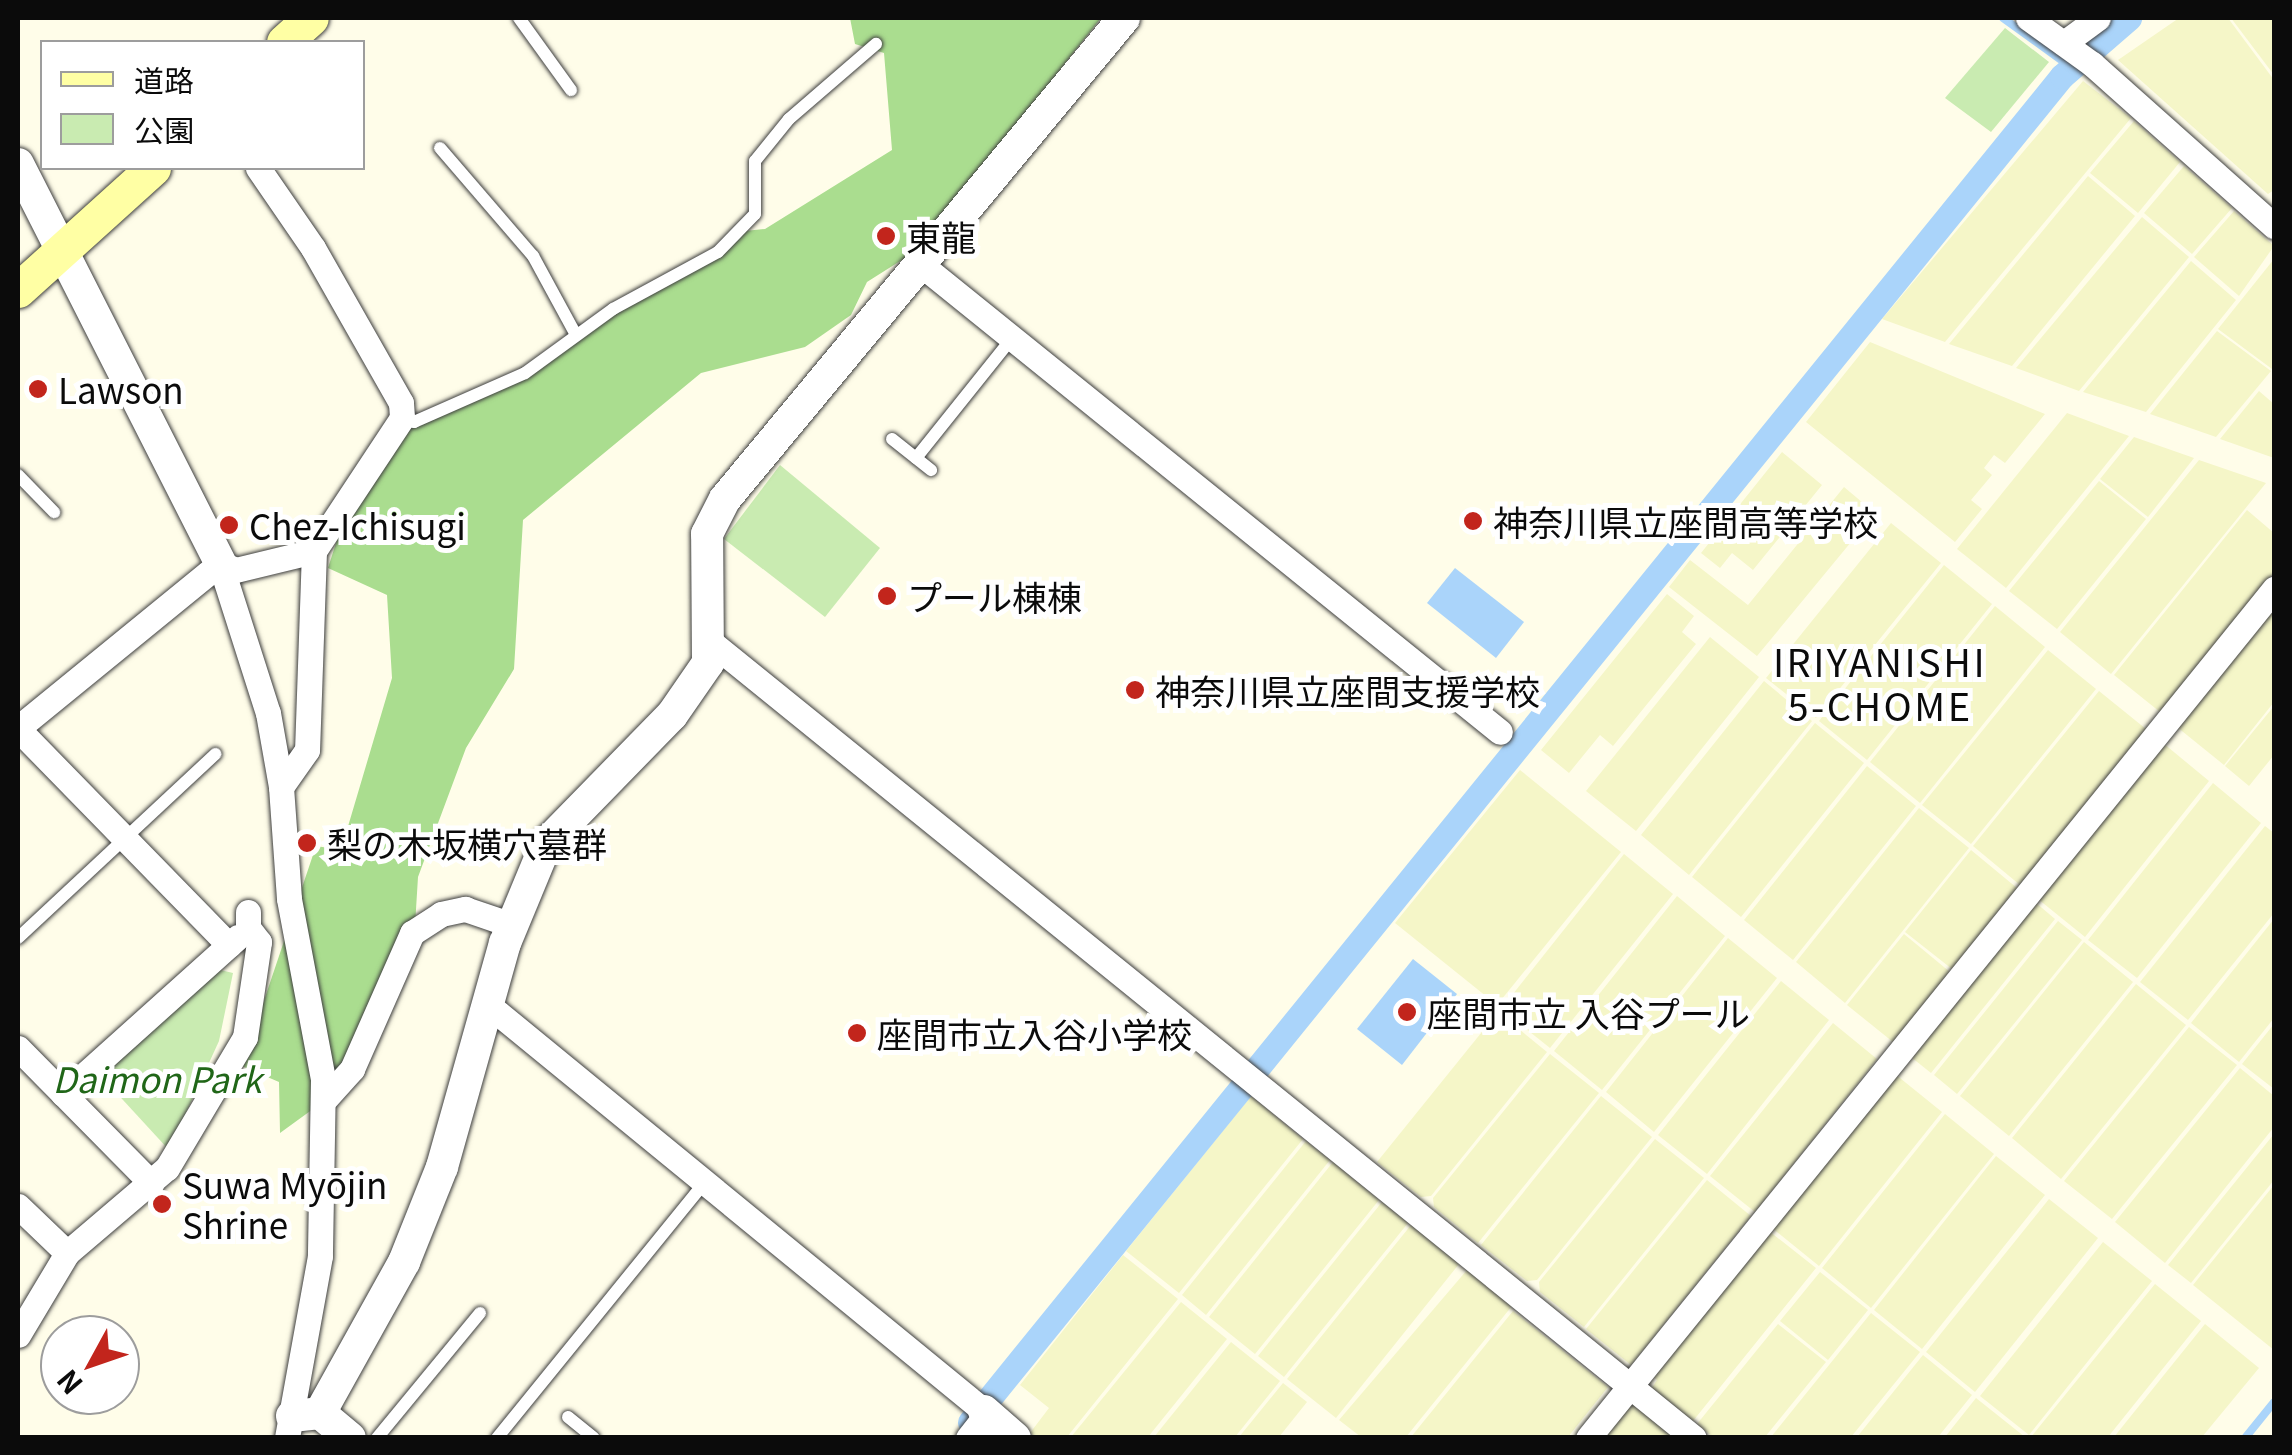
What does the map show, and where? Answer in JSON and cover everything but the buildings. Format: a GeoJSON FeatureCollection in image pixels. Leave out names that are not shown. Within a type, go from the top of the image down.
{"type":"FeatureCollection","features":[{"type":"Feature","properties":{"kind":"main road"},"geometry":{"type":"LineString","coordinates":[[18,290],[151,170]]}},
{"type":"Feature","properties":{"kind":"street"},"geometry":{"type":"LineString","coordinates":[[300,1422],[404,1262],[442,1166],[512,925],[554,832],[686,699],[712,643],[705,550],[725,499],[924,267],[1124,18]]}},
{"type":"Feature","properties":{"kind":"street"},"geometry":{"type":"LineString","coordinates":[[2028,18],[2073,50],[2274,226]]}},
{"type":"Feature","properties":{"kind":"street"},"geometry":{"type":"LineString","coordinates":[[2073,50],[2098,18]]}},
{"type":"Feature","properties":{"kind":"street"},"geometry":{"type":"LineString","coordinates":[[18,164],[220,564],[268,713],[281,787],[288,899],[324,1100],[320,1256],[300,1422]]}},
{"type":"Feature","properties":{"kind":"street"},"geometry":{"type":"LineString","coordinates":[[259,170],[313,248],[401,403],[402,418],[314,551],[307,750],[281,787]]}},
{"type":"Feature","properties":{"kind":"street"},"geometry":{"type":"LineString","coordinates":[[924,267],[1500,732]]}},
{"type":"Feature","properties":{"kind":"street"},"geometry":{"type":"LineString","coordinates":[[220,564],[236,570],[314,551]]}},
{"type":"Feature","properties":{"kind":"street"},"geometry":{"type":"LineString","coordinates":[[18,1336],[67,1253],[167,1168],[246,1037],[259,942],[124,840],[18,728],[220,564]]}},
{"type":"Feature","properties":{"kind":"street"},"geometry":{"type":"LineString","coordinates":[[1588,1438],[2274,589]]}},
{"type":"Feature","properties":{"kind":"street"},"geometry":{"type":"LineString","coordinates":[[712,643],[1694,1438]]}},
{"type":"Feature","properties":{"kind":"street"},"geometry":{"type":"LineString","coordinates":[[324,1100],[352,1070],[412,932],[441,914],[465,909],[512,925]]}},
{"type":"Feature","properties":{"kind":"street"},"geometry":{"type":"LineString","coordinates":[[64,1094],[241,929]]}},
{"type":"Feature","properties":{"kind":"street"},"geometry":{"type":"LineString","coordinates":[[486,1004],[705,1182],[977,1415],[1014,1438]]}},
{"type":"Feature","properties":{"kind":"street"},"geometry":{"type":"LineString","coordinates":[[18,1048],[151,1183]]}},
{"type":"Feature","properties":{"kind":"street"},"geometry":{"type":"LineString","coordinates":[[18,1206],[67,1253]]}},
{"type":"Feature","properties":{"kind":"street"},"geometry":{"type":"LineString","coordinates":[[300,1422],[350,1438]]}},
{"type":"Feature","properties":{"kind":"lane"},"geometry":{"type":"LineString","coordinates":[[519,18],[572,90]]}},
{"type":"Feature","properties":{"kind":"lane"},"geometry":{"type":"LineString","coordinates":[[402,418],[414,422],[525,373],[613,309],[686,274],[738,234],[756,214],[756,162],[789,119],[876,44]]}},
{"type":"Feature","properties":{"kind":"lane"},"geometry":{"type":"LineString","coordinates":[[440,148],[533,256],[576,336]]}},
{"type":"Feature","properties":{"kind":"lane"},"geometry":{"type":"LineString","coordinates":[[916,458],[1012,338]]}},
{"type":"Feature","properties":{"kind":"lane"},"geometry":{"type":"LineString","coordinates":[[892,439],[930,470]]}},
{"type":"Feature","properties":{"kind":"lane"},"geometry":{"type":"LineString","coordinates":[[18,475],[54,512]]}},
{"type":"Feature","properties":{"kind":"lane"},"geometry":{"type":"LineString","coordinates":[[18,938],[216,754]]}},
{"type":"Feature","properties":{"kind":"lane"},"geometry":{"type":"LineString","coordinates":[[497,1438],[705,1182]]}},
{"type":"Feature","properties":{"kind":"lane"},"geometry":{"type":"LineString","coordinates":[[377,1438],[480,1313]]}},
{"type":"Feature","properties":{"kind":"lane"},"geometry":{"type":"LineString","coordinates":[[568,1416],[588,1436]]}},
{"type":"Feature","properties":{"kind":"green space"},"geometry":{"type":"Polygon","coordinates":[[[850,18],[1101,18],[916,251],[867,282],[851,315],[805,347],[701,373],[523,520],[514,669],[466,748],[418,877],[413,958],[364,1072],[280,1133],[279,1082],[242,1066],[316,846],[341,850],[392,678],[387,595],[328,568],[352,493],[409,422],[519,372],[656,290],[735,232],[765,229],[892,150],[884,53],[855,44],[850,18]]]}},
{"type":"Feature","properties":{"kind":"green space"},"geometry":{"type":"Polygon","coordinates":[[[2179,18],[2228,18],[2274,80],[2274,190],[2268,194],[2118,60],[2179,18]]]}},
{"type":"Feature","properties":{"kind":"green space"},"geometry":{"type":"Polygon","coordinates":[[[2231,18],[2274,18],[2274,75],[2231,18]]]}},
{"type":"Feature","properties":{"kind":"green space"},"geometry":{"type":"Polygon","coordinates":[[[2005,28],[2049,62],[1991,132],[1945,98],[2005,28]]]}},
{"type":"Feature","properties":{"kind":"green space"},"geometry":{"type":"Polygon","coordinates":[[[2083,81],[2131,118],[1945,342],[1882,319],[2083,81]]]}},
{"type":"Feature","properties":{"kind":"green space"},"geometry":{"type":"Polygon","coordinates":[[[2134,121],[2180,162],[2138,213],[2090,173],[2134,121]]]}},
{"type":"Feature","properties":{"kind":"green space"},"geometry":{"type":"Polygon","coordinates":[[[2184,166],[2232,208],[2192,254],[2144,213],[2184,166]]]}},
{"type":"Feature","properties":{"kind":"green space"},"geometry":{"type":"Polygon","coordinates":[[[2088,176],[2135,216],[2012,366],[1949,344],[2088,176]]]}},
{"type":"Feature","properties":{"kind":"green space"},"geometry":{"type":"Polygon","coordinates":[[[2234,211],[2274,246],[2239,296],[2194,257],[2234,211]]]}},
{"type":"Feature","properties":{"kind":"green space"},"geometry":{"type":"Polygon","coordinates":[[[2142,217],[2189,257],[2079,391],[2016,368],[2142,217]]]}},
{"type":"Feature","properties":{"kind":"green space"},"geometry":{"type":"Polygon","coordinates":[[[2274,259],[2274,365],[2272,369],[2218,329],[2274,259]]]}},
{"type":"Feature","properties":{"kind":"green space"},"geometry":{"type":"Polygon","coordinates":[[[2191,261],[2236,300],[2146,412],[2083,392],[2191,261]]]}},
{"type":"Feature","properties":{"kind":"green space"},"geometry":{"type":"Polygon","coordinates":[[[2217,331],[2271,371],[2216,437],[2150,414],[2217,331]]]}},
{"type":"Feature","properties":{"kind":"green space"},"geometry":{"type":"Polygon","coordinates":[[[1870,342],[2045,414],[2005,463],[1994,455],[1984,468],[1992,475],[1971,500],[1982,509],[1955,542],[1806,422],[1870,342]]]}},
{"type":"Feature","properties":{"kind":"green space"},"geometry":{"type":"Polygon","coordinates":[[[2259,391],[2274,404],[2274,458],[2220,439],[2259,391]]]}},
{"type":"Feature","properties":{"kind":"green space"},"geometry":{"type":"Polygon","coordinates":[[[2067,413],[2129,436],[2006,588],[1957,549],[2067,413]]]}},
{"type":"Feature","properties":{"kind":"green space"},"geometry":{"type":"Polygon","coordinates":[[[2134,437],[2194,458],[2148,517],[2100,479],[2134,437]]]}},
{"type":"Feature","properties":{"kind":"green space"},"geometry":{"type":"Polygon","coordinates":[[[1782,452],[1822,485],[1753,570],[1732,553],[1720,568],[1701,553],[1782,452]]]}},
{"type":"Feature","properties":{"kind":"green space"},"geometry":{"type":"Polygon","coordinates":[[[2199,460],[2266,483],[2111,674],[2060,632],[2199,460]]]}},
{"type":"Feature","properties":{"kind":"green space"},"geometry":{"type":"Polygon","coordinates":[[[780,465],[880,548],[825,617],[724,539],[780,465]]]}},
{"type":"Feature","properties":{"kind":"green space"},"geometry":{"type":"Polygon","coordinates":[[[2099,481],[2146,519],[2057,629],[2009,591],[2099,481]]]}},
{"type":"Feature","properties":{"kind":"green space"},"geometry":{"type":"Polygon","coordinates":[[[1844,487],[1875,513],[1757,656],[1669,587],[1690,560],[1748,605],[1844,487]]]}},
{"type":"Feature","properties":{"kind":"green space"},"geometry":{"type":"Polygon","coordinates":[[[2247,510],[2274,533],[2274,572],[2160,712],[2114,675],[2247,510]]]}},
{"type":"Feature","properties":{"kind":"green space"},"geometry":{"type":"Polygon","coordinates":[[[1891,523],[1941,563],[1816,718],[1766,678],[1891,523]]]}},
{"type":"Feature","properties":{"kind":"green space"},"geometry":{"type":"Polygon","coordinates":[[[1944,565],[1992,604],[1867,760],[1819,721],[1944,565]]]}},
{"type":"Feature","properties":{"kind":"green space"},"geometry":{"type":"Polygon","coordinates":[[[1667,594],[1694,616],[1682,632],[1696,644],[1613,746],[1600,735],[1569,773],[1541,750],[1667,594]]]}},
{"type":"Feature","properties":{"kind":"green space"},"geometry":{"type":"Polygon","coordinates":[[[1995,606],[2045,647],[1920,803],[1870,762],[1995,606]]]}},
{"type":"Feature","properties":{"kind":"green space"},"geometry":{"type":"Polygon","coordinates":[[[2274,606],[2274,702],[2224,765],[2177,727],[2274,606]]]}},
{"type":"Feature","properties":{"kind":"green space"},"geometry":{"type":"Polygon","coordinates":[[[1710,637],[1759,677],[1636,831],[1586,791],[1710,637]]]}},
{"type":"Feature","properties":{"kind":"green space"},"geometry":{"type":"Polygon","coordinates":[[[2048,650],[2096,689],[1971,844],[1922,805],[2048,650]]]}},
{"type":"Feature","properties":{"kind":"green space"},"geometry":{"type":"Polygon","coordinates":[[[1764,681],[1812,721],[1689,875],[1641,835],[1764,681]]]}},
{"type":"Feature","properties":{"kind":"green space"},"geometry":{"type":"Polygon","coordinates":[[[2099,691],[2146,729],[2020,885],[1973,846],[2099,691]]]}},
{"type":"Feature","properties":{"kind":"green space"},"geometry":{"type":"Polygon","coordinates":[[[2274,706],[2274,755],[2249,786],[2225,766],[2274,706]]]}},
{"type":"Feature","properties":{"kind":"green space"},"geometry":{"type":"Polygon","coordinates":[[[1815,723],[1864,763],[1741,917],[1692,877],[1815,723]]]}},
{"type":"Feature","properties":{"kind":"green space"},"geometry":{"type":"Polygon","coordinates":[[[2163,743],[2209,781],[2085,937],[2038,899],[2163,743]]]}},
{"type":"Feature","properties":{"kind":"green space"},"geometry":{"type":"Polygon","coordinates":[[[1867,766],[1916,806],[1793,960],[1744,920],[1867,766]]]}},
{"type":"Feature","properties":{"kind":"green space"},"geometry":{"type":"Polygon","coordinates":[[[1520,770],[1621,852],[1497,1005],[1395,923],[1520,770]]]}},
{"type":"Feature","properties":{"kind":"green space"},"geometry":{"type":"Polygon","coordinates":[[[2213,783],[2261,823],[2137,978],[2088,940],[2213,783]]]}},
{"type":"Feature","properties":{"kind":"green space"},"geometry":{"type":"Polygon","coordinates":[[[1919,808],[1969,848],[1845,1003],[1796,962],[1919,808]]]}},
{"type":"Feature","properties":{"kind":"green space"},"geometry":{"type":"Polygon","coordinates":[[[2265,826],[2274,833],[2274,913],[2188,1020],[2140,982],[2265,826]]]}},
{"type":"Feature","properties":{"kind":"green space"},"geometry":{"type":"Polygon","coordinates":[[[1971,850],[2017,888],[1952,969],[1905,932],[1971,850]]]}},
{"type":"Feature","properties":{"kind":"green space"},"geometry":{"type":"Polygon","coordinates":[[[1624,854],[1673,894],[1550,1048],[1501,1009],[1624,854]]]}},
{"type":"Feature","properties":{"kind":"green space"},"geometry":{"type":"Polygon","coordinates":[[[1677,896],[1725,936],[1602,1090],[1554,1051],[1677,896]]]}},
{"type":"Feature","properties":{"kind":"green space"},"geometry":{"type":"Polygon","coordinates":[[[2035,902],[2055,919],[1931,1073],[1911,1057],[2035,902]]]}},
{"type":"Feature","properties":{"kind":"green space"},"geometry":{"type":"Polygon","coordinates":[[[2274,919],[2274,1018],[2239,1062],[2191,1023],[2274,919]]]}},
{"type":"Feature","properties":{"kind":"green space"},"geometry":{"type":"Polygon","coordinates":[[[2058,921],[2082,940],[1957,1094],[1934,1075],[2058,921]]]}},
{"type":"Feature","properties":{"kind":"green space"},"geometry":{"type":"Polygon","coordinates":[[[1904,934],[1950,972],[1893,1042],[1847,1005],[1904,934]]]}},
{"type":"Feature","properties":{"kind":"green space"},"geometry":{"type":"Polygon","coordinates":[[[1728,938],[1777,978],[1654,1132],[1606,1092],[1728,938]]]}},
{"type":"Feature","properties":{"kind":"green space"},"geometry":{"type":"Polygon","coordinates":[[[2084,942],[2133,982],[2009,1136],[1960,1096],[2084,942]]]}},
{"type":"Feature","properties":{"kind":"green space","name":"Daimon Park"},"geometry":{"type":"Polygon","coordinates":[[[216,969],[233,973],[219,1041],[169,1150],[100,1075],[216,969]]]}},
{"type":"Feature","properties":{"kind":"green space"},"geometry":{"type":"Polygon","coordinates":[[[1781,981],[1829,1020],[1707,1174],[1658,1135],[1781,981]]]}},
{"type":"Feature","properties":{"kind":"green space"},"geometry":{"type":"Polygon","coordinates":[[[2136,984],[2186,1025],[2061,1179],[2012,1138],[2136,984]]]}},
{"type":"Feature","properties":{"kind":"green space"},"geometry":{"type":"Polygon","coordinates":[[[1498,1012],[1547,1052],[1431,1196],[1421,1197],[1377,1162],[1498,1012]]]}},
{"type":"Feature","properties":{"kind":"green space"},"geometry":{"type":"Polygon","coordinates":[[[1833,1023],[1877,1059],[1755,1212],[1710,1176],[1833,1023]]]}},
{"type":"Feature","properties":{"kind":"green space"},"geometry":{"type":"Polygon","coordinates":[[[2274,1024],[2274,1089],[2242,1064],[2274,1024]]]}},
{"type":"Feature","properties":{"kind":"green space"},"geometry":{"type":"Polygon","coordinates":[[[2189,1027],[2237,1065],[2112,1219],[2064,1181],[2189,1027]]]}},
{"type":"Feature","properties":{"kind":"green space"},"geometry":{"type":"Polygon","coordinates":[[[1550,1054],[1599,1093],[1478,1243],[1434,1207],[1433,1198],[1550,1054]]]}},
{"type":"Feature","properties":{"kind":"green space"},"geometry":{"type":"Polygon","coordinates":[[[2240,1068],[2274,1096],[2274,1127],[2165,1263],[2115,1222],[2240,1068]]]}},
{"type":"Feature","properties":{"kind":"green space"},"geometry":{"type":"Polygon","coordinates":[[[1895,1074],[1942,1112],[1819,1266],[1772,1228],[1895,1074]]]}},
{"type":"Feature","properties":{"kind":"green space"},"geometry":{"type":"Polygon","coordinates":[[[1251,1096],[1303,1139],[1179,1293],[1126,1251],[1251,1096]]]}},
{"type":"Feature","properties":{"kind":"green space"},"geometry":{"type":"Polygon","coordinates":[[[1601,1096],[1652,1137],[1537,1280],[1527,1281],[1481,1245],[1601,1096]]]}},
{"type":"Feature","properties":{"kind":"green space"},"geometry":{"type":"Polygon","coordinates":[[[1945,1114],[1994,1154],[1871,1308],[1822,1268],[1945,1114]]]}},
{"type":"Feature","properties":{"kind":"green space"},"geometry":{"type":"Polygon","coordinates":[[[2274,1134],[2274,1180],[2191,1283],[2168,1265],[2274,1134]]]}},
{"type":"Feature","properties":{"kind":"green space"},"geometry":{"type":"Polygon","coordinates":[[[1655,1139],[1704,1178],[1584,1327],[1540,1292],[1539,1282],[1655,1139]]]}},
{"type":"Feature","properties":{"kind":"green space"},"geometry":{"type":"Polygon","coordinates":[[[1306,1141],[1330,1160],[1206,1315],[1182,1295],[1306,1141]]]}},
{"type":"Feature","properties":{"kind":"green space"},"geometry":{"type":"Polygon","coordinates":[[[1996,1156],[2045,1195],[1922,1349],[1874,1310],[1996,1156]]]}},
{"type":"Feature","properties":{"kind":"green space"},"geometry":{"type":"Polygon","coordinates":[[[1333,1162],[1379,1200],[1255,1354],[1209,1317],[1333,1162]]]}},
{"type":"Feature","properties":{"kind":"green space"},"geometry":{"type":"Polygon","coordinates":[[[1707,1180],[1751,1216],[1631,1365],[1586,1329],[1707,1180]]]}},
{"type":"Feature","properties":{"kind":"green space"},"geometry":{"type":"Polygon","coordinates":[[[2274,1185],[2274,1350],[2193,1285],[2274,1185]]]}},
{"type":"Feature","properties":{"kind":"green space"},"geometry":{"type":"Polygon","coordinates":[[[2049,1199],[2098,1238],[1975,1392],[1926,1352],[2049,1199]]]}},
{"type":"Feature","properties":{"kind":"green space"},"geometry":{"type":"Polygon","coordinates":[[[1382,1202],[1408,1223],[1284,1377],[1258,1356],[1382,1202]]]}},
{"type":"Feature","properties":{"kind":"green space"},"geometry":{"type":"Polygon","coordinates":[[[1411,1225],[1459,1264],[1336,1418],[1287,1379],[1411,1225]]]}},
{"type":"Feature","properties":{"kind":"green space"},"geometry":{"type":"Polygon","coordinates":[[[1769,1231],[1816,1268],[1693,1421],[1652,1388],[1657,1380],[1652,1376],[1769,1231]]]}},
{"type":"Feature","properties":{"kind":"green space"},"geometry":{"type":"Polygon","coordinates":[[[2103,1242],[2152,1281],[2029,1435],[1980,1396],[2103,1242]]]}},
{"type":"Feature","properties":{"kind":"green space"},"geometry":{"type":"Polygon","coordinates":[[[1123,1255],[1178,1299],[1067,1437],[1036,1437],[1030,1433],[1049,1408],[1020,1385],[1123,1255]]]}},
{"type":"Feature","properties":{"kind":"green space"},"geometry":{"type":"Polygon","coordinates":[[[1467,1270],[1512,1306],[1406,1437],[1361,1437],[1339,1420],[1467,1270]]]}},
{"type":"Feature","properties":{"kind":"green space"},"geometry":{"type":"Polygon","coordinates":[[[1820,1272],[1868,1310],[1828,1360],[1780,1321],[1820,1272]]]}},
{"type":"Feature","properties":{"kind":"green space"},"geometry":{"type":"Polygon","coordinates":[[[2155,1284],[2201,1321],[2108,1437],[2031,1437],[2155,1284]]]}},
{"type":"Feature","properties":{"kind":"green space"},"geometry":{"type":"Polygon","coordinates":[[[1181,1302],[1227,1339],[1148,1437],[1071,1437],[1181,1302]]]}},
{"type":"Feature","properties":{"kind":"green space"},"geometry":{"type":"Polygon","coordinates":[[[1513,1311],[1608,1387],[1568,1437],[1411,1437],[1513,1311]]]}},
{"type":"Feature","properties":{"kind":"green space"},"geometry":{"type":"Polygon","coordinates":[[[1871,1313],[1920,1352],[1851,1437],[1771,1437],[1871,1313]]]}},
{"type":"Feature","properties":{"kind":"green space"},"geometry":{"type":"Polygon","coordinates":[[[1778,1324],[1826,1362],[1765,1437],[1713,1437],[1697,1424],[1778,1324]]]}},
{"type":"Feature","properties":{"kind":"green space"},"geometry":{"type":"Polygon","coordinates":[[[2205,1324],[2259,1368],[2202,1437],[2114,1437],[2205,1324]]]}},
{"type":"Feature","properties":{"kind":"green space"},"geometry":{"type":"Polygon","coordinates":[[[1231,1342],[1280,1381],[1235,1437],[1154,1437],[1231,1342]]]}},
{"type":"Feature","properties":{"kind":"green space"},"geometry":{"type":"Polygon","coordinates":[[[1923,1355],[1972,1395],[1938,1437],[1857,1437],[1923,1355]]]}},
{"type":"Feature","properties":{"kind":"green space"},"geometry":{"type":"Polygon","coordinates":[[[1283,1383],[1307,1402],[1279,1437],[1239,1437],[1283,1383]]]}},
{"type":"Feature","properties":{"kind":"green space"},"geometry":{"type":"Polygon","coordinates":[[[1976,1398],[2025,1437],[1945,1437],[1976,1398]]]}},
{"type":"Feature","properties":{"kind":"green space"},"geometry":{"type":"Polygon","coordinates":[[[1630,1399],[1677,1438],[1600,1438],[1630,1399]]]}},
{"type":"Feature","properties":{"kind":"water"},"geometry":{"type":"Polygon","coordinates":[[[1455,568],[1524,622],[1496,658],[1427,603],[1455,568]]]}},
{"type":"Feature","properties":{"kind":"water","name":"座間市立 入谷プール"},"geometry":{"type":"Polygon","coordinates":[[[1413,959],[1457,994],[1402,1065],[1357,1029],[1413,959]]]}},
{"type":"Feature","properties":{"kind":"waterway"},"geometry":{"type":"LineString","coordinates":[[2003,18],[2071,67]]}},
{"type":"Feature","properties":{"kind":"waterway"},"geometry":{"type":"LineString","coordinates":[[970,1422],[2062,76],[2129,18]]}},
{"type":"Feature","properties":{"kind":"waterway"},"geometry":{"type":"LineString","coordinates":[[2245,1438],[2274,1402]]}},
{"type":"Feature","properties":{"kind":"place","name":"東龍"},"geometry":{"type":"Point","coordinates":[886,236]}},
{"type":"Feature","properties":{"kind":"place","name":"Lawson"},"geometry":{"type":"Point","coordinates":[38,389]}},
{"type":"Feature","properties":{"kind":"place","name":"神奈川県立座間高等学校"},"geometry":{"type":"Point","coordinates":[1473,521]}},
{"type":"Feature","properties":{"kind":"place","name":"Chez-Ichisugi"},"geometry":{"type":"Point","coordinates":[229,525]}},
{"type":"Feature","properties":{"kind":"place","name":"プール棟棟"},"geometry":{"type":"Point","coordinates":[887,596]}},
{"type":"Feature","properties":{"kind":"place","name":"神奈川県立座間支援学校"},"geometry":{"type":"Point","coordinates":[1135,690]}},
{"type":"Feature","properties":{"kind":"place","name":"梨の木坂横穴墓群"},"geometry":{"type":"Point","coordinates":[307,843]}},
{"type":"Feature","properties":{"kind":"place","name":"座間市立 入谷プール"},"geometry":{"type":"Point","coordinates":[1407,1012]}},
{"type":"Feature","properties":{"kind":"place","name":"座間市立入谷小学校"},"geometry":{"type":"Point","coordinates":[857,1033]}},
{"type":"Feature","properties":{"kind":"place","name":"Suwa Myōjin Shrine"},"geometry":{"type":"Point","coordinates":[162,1204]}},
{"type":"Feature","properties":{"kind":"district","name":"IRIYANISHI 5-CHOME"},"geometry":{"type":"Point","coordinates":[1880,683]}}]}
